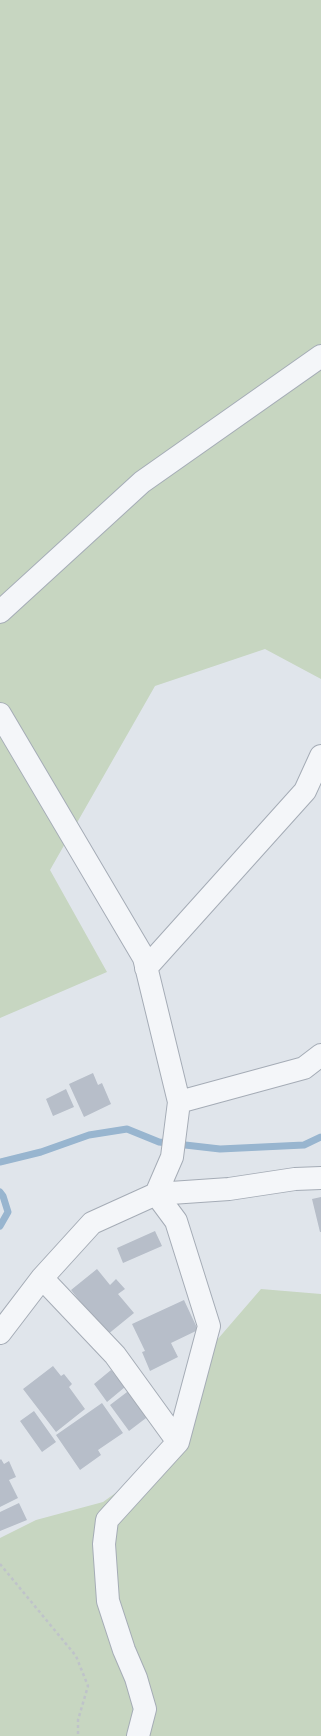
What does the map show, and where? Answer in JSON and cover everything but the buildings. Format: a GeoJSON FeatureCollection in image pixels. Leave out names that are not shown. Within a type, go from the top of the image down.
{"type":"FeatureCollection","features":[{"type":"Feature","properties":{"kind":"street"},"geometry":{"type":"LineString","coordinates":[[0,612],[142,482],[321,356]]}},
{"type":"Feature","properties":{"kind":"street"},"geometry":{"type":"LineString","coordinates":[[0,714],[144,958],[179,1102],[172,1157],[156,1194]]}},
{"type":"Feature","properties":{"kind":"street"},"geometry":{"type":"LineString","coordinates":[[146,968],[305,791],[321,756]]}},
{"type":"Feature","properties":{"kind":"street"},"geometry":{"type":"LineString","coordinates":[[179,1102],[304,1068],[321,1055]]}},
{"type":"Feature","properties":{"kind":"street"},"geometry":{"type":"LineString","coordinates":[[0,1333],[42,1278],[92,1223],[156,1194],[229,1189],[295,1179],[321,1178]]}},
{"type":"Feature","properties":{"kind":"street"},"geometry":{"type":"LineString","coordinates":[[138,1736],[145,1709],[136,1678],[124,1650],[108,1601],[105,1538],[107,1520],[178,1442],[209,1326],[176,1221],[156,1194]]}},
{"type":"Feature","properties":{"kind":"street"},"geometry":{"type":"LineString","coordinates":[[42,1278],[115,1355],[178,1442]]}},
{"type":"Feature","properties":{"kind":"path"},"geometry":{"type":"LineString","coordinates":[[0,1564],[76,1656],[88,1686],[78,1720],[78,1736]]}},
{"type":"Feature","properties":{"kind":"green space"},"geometry":{"type":"Polygon","coordinates":[[[0,0],[321,0],[321,679],[265,649],[155,686],[50,870],[107,972],[0,1018],[0,0]]]}},
{"type":"Feature","properties":{"kind":"green space"},"geometry":{"type":"Polygon","coordinates":[[[261,1289],[321,1294],[321,1736],[0,1736],[0,1538],[36,1520],[103,1502],[181,1446],[204,1355],[261,1289]]]}},
{"type":"Feature","properties":{"kind":"waterway"},"geometry":{"type":"LineString","coordinates":[[0,1162],[41,1152],[89,1135],[127,1129],[159,1142],[220,1149],[304,1145],[321,1137]]}},
{"type":"Feature","properties":{"kind":"waterway"},"geometry":{"type":"LineString","coordinates":[[0,1192],[3,1196],[8,1212],[0,1226]]}}]}
